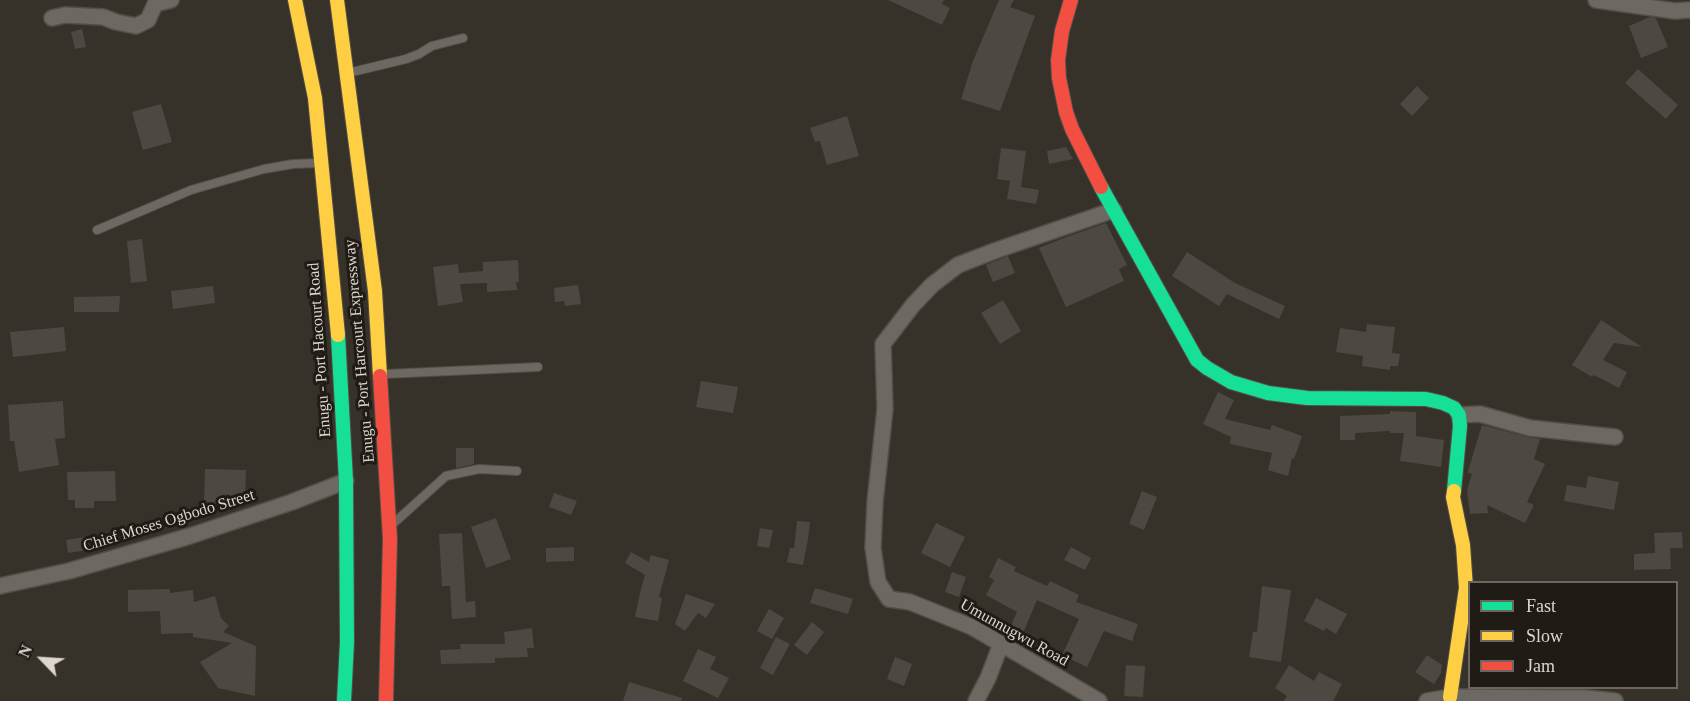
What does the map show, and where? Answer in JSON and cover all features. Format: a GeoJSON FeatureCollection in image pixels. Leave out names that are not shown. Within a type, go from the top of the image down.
{"type":"FeatureCollection","features":[{"type":"Feature","properties":{"kind":"main road","name":"Enugu - Port Hacourt Road"},"geometry":{"type":"LineString","coordinates":[[295,0],[315,98],[337,326],[346,481],[347,642],[344,701]]}},
{"type":"Feature","properties":{"kind":"main road","name":"Enugu - Port Harcourt Expressway"},"geometry":{"type":"LineString","coordinates":[[337,0],[375,291],[381,374],[389,527],[386,701]]}},
{"type":"Feature","properties":{"kind":"main road"},"geometry":{"type":"LineString","coordinates":[[1071,0],[1062,31],[1058,60],[1066,112],[1095,176],[1197,360],[1231,382],[1268,393],[1306,398],[1426,399],[1454,408],[1459,415],[1460,426],[1453,497],[1463,545],[1466,588],[1450,697]]}},
{"type":"Feature","properties":{"kind":"street"},"geometry":{"type":"LineString","coordinates":[[52,18],[65,15],[103,17],[136,26],[148,20],[155,4],[171,0]]}},
{"type":"Feature","properties":{"kind":"street"},"geometry":{"type":"LineString","coordinates":[[1596,0],[1690,10]]}},
{"type":"Feature","properties":{"kind":"street","name":"Umunnugwu Road"},"geometry":{"type":"LineString","coordinates":[[1099,701],[972,627],[910,602],[889,599],[878,582],[873,548],[875,502],[885,409],[882,344],[913,305],[933,285],[958,266],[997,250],[1114,210]]}},
{"type":"Feature","properties":{"kind":"street"},"geometry":{"type":"LineString","coordinates":[[1459,415],[1480,414],[1530,428],[1615,436]]}},
{"type":"Feature","properties":{"kind":"street","name":"Chief Moses Ogbodo Street"},"geometry":{"type":"LineString","coordinates":[[0,586],[69,571],[190,536],[292,502],[346,481]]}},
{"type":"Feature","properties":{"kind":"street"},"geometry":{"type":"LineString","coordinates":[[976,701],[1001,644]]}},
{"type":"Feature","properties":{"kind":"street"},"geometry":{"type":"LineString","coordinates":[[1427,701],[1450,697],[1586,698],[1615,701]]}},
{"type":"Feature","properties":{"kind":"lane"},"geometry":{"type":"LineString","coordinates":[[347,73],[406,59],[432,46],[463,38]]}},
{"type":"Feature","properties":{"kind":"lane"},"geometry":{"type":"LineString","coordinates":[[98,230],[201,187],[264,169],[293,164],[321,163]]}},
{"type":"Feature","properties":{"kind":"lane"},"geometry":{"type":"LineString","coordinates":[[381,374],[538,367]]}},
{"type":"Feature","properties":{"kind":"lane"},"geometry":{"type":"LineString","coordinates":[[389,527],[446,476],[479,469],[517,471]]}},
{"type":"Feature","properties":{"kind":"building"},"geometry":{"type":"Polygon","coordinates":[[[888,0],[944,0],[942,4],[950,8],[942,25],[888,0]]]}},
{"type":"Feature","properties":{"kind":"building"},"geometry":{"type":"Polygon","coordinates":[[[999,0],[1014,0],[1010,7],[1035,16],[1000,111],[961,99],[973,61],[999,0]]]}},
{"type":"Feature","properties":{"kind":"building"},"geometry":{"type":"Polygon","coordinates":[[[1650,17],[1656,18],[1668,47],[1641,58],[1629,26],[1650,17]]]}},
{"type":"Feature","properties":{"kind":"building"},"geometry":{"type":"Polygon","coordinates":[[[82,29],[86,47],[75,49],[71,32],[82,29]]]}},
{"type":"Feature","properties":{"kind":"building"},"geometry":{"type":"Polygon","coordinates":[[[1638,69],[1678,105],[1666,119],[1625,83],[1638,69]]]}},
{"type":"Feature","properties":{"kind":"building"},"geometry":{"type":"Polygon","coordinates":[[[1417,86],[1429,98],[1412,116],[1400,104],[1417,86]]]}},
{"type":"Feature","properties":{"kind":"building"},"geometry":{"type":"Polygon","coordinates":[[[161,104],[172,142],[143,150],[132,112],[161,104]]]}},
{"type":"Feature","properties":{"kind":"building"},"geometry":{"type":"Polygon","coordinates":[[[847,116],[859,156],[827,165],[820,141],[815,142],[810,128],[847,116]]]}},
{"type":"Feature","properties":{"kind":"building"},"geometry":{"type":"Polygon","coordinates":[[[1066,147],[1073,159],[1049,164],[1047,151],[1066,147]]]}},
{"type":"Feature","properties":{"kind":"building"},"geometry":{"type":"Polygon","coordinates":[[[1001,148],[1026,151],[1021,187],[1039,190],[1036,204],[1007,199],[1010,181],[997,179],[1001,148]]]}},
{"type":"Feature","properties":{"kind":"building"},"geometry":{"type":"Polygon","coordinates":[[[1106,223],[1127,265],[1119,269],[1124,281],[1066,307],[1039,248],[1106,223]]]}},
{"type":"Feature","properties":{"kind":"building"},"geometry":{"type":"Polygon","coordinates":[[[142,239],[147,281],[131,283],[127,241],[142,239]]]}},
{"type":"Feature","properties":{"kind":"building"},"geometry":{"type":"Polygon","coordinates":[[[1187,252],[1235,283],[1285,306],[1279,319],[1227,294],[1219,306],[1172,276],[1187,252]]]}},
{"type":"Feature","properties":{"kind":"building"},"geometry":{"type":"Polygon","coordinates":[[[1008,256],[1015,273],[993,282],[986,265],[1008,256]]]}},
{"type":"Feature","properties":{"kind":"building"},"geometry":{"type":"Polygon","coordinates":[[[518,260],[517,290],[487,292],[487,283],[460,284],[463,302],[438,306],[433,267],[458,264],[459,273],[483,271],[483,262],[518,260]]]}},
{"type":"Feature","properties":{"kind":"building"},"geometry":{"type":"Polygon","coordinates":[[[578,285],[581,304],[565,306],[564,301],[555,302],[554,288],[578,285]]]}},
{"type":"Feature","properties":{"kind":"building"},"geometry":{"type":"Polygon","coordinates":[[[213,286],[215,303],[173,309],[171,291],[213,286]]]}},
{"type":"Feature","properties":{"kind":"building"},"geometry":{"type":"Polygon","coordinates":[[[120,296],[119,312],[74,312],[74,297],[120,296]]]}},
{"type":"Feature","properties":{"kind":"building"},"geometry":{"type":"Polygon","coordinates":[[[1003,300],[1021,331],[1000,344],[981,313],[1003,300]]]}},
{"type":"Feature","properties":{"kind":"building"},"geometry":{"type":"Polygon","coordinates":[[[1601,320],[1642,347],[1614,343],[1603,360],[1627,372],[1619,388],[1594,375],[1592,377],[1572,365],[1601,320]]]}},
{"type":"Feature","properties":{"kind":"building"},"geometry":{"type":"Polygon","coordinates":[[[1367,324],[1395,327],[1392,353],[1400,354],[1398,366],[1390,366],[1390,370],[1362,366],[1363,356],[1336,352],[1340,328],[1366,332],[1367,324]]]}},
{"type":"Feature","properties":{"kind":"building"},"geometry":{"type":"Polygon","coordinates":[[[64,327],[66,351],[13,357],[10,332],[64,327]]]}},
{"type":"Feature","properties":{"kind":"building"},"geometry":{"type":"Polygon","coordinates":[[[701,381],[738,387],[733,413],[696,407],[701,381]]]}},
{"type":"Feature","properties":{"kind":"building"},"geometry":{"type":"Polygon","coordinates":[[[1218,392],[1234,400],[1225,419],[1270,430],[1272,425],[1302,436],[1294,459],[1292,458],[1288,476],[1268,470],[1272,453],[1230,444],[1231,437],[1203,424],[1218,392]]]}},
{"type":"Feature","properties":{"kind":"building"},"geometry":{"type":"Polygon","coordinates":[[[63,401],[65,438],[55,439],[59,465],[19,472],[14,441],[10,441],[8,405],[63,401]]]}},
{"type":"Feature","properties":{"kind":"building"},"geometry":{"type":"Polygon","coordinates":[[[1390,411],[1416,412],[1416,436],[1444,440],[1441,467],[1400,461],[1404,433],[1390,433],[1390,431],[1355,433],[1355,440],[1340,440],[1340,416],[1390,414],[1390,411]]]}},
{"type":"Feature","properties":{"kind":"building"},"geometry":{"type":"Polygon","coordinates":[[[1482,425],[1540,439],[1534,459],[1545,464],[1527,502],[1534,505],[1525,523],[1487,505],[1488,513],[1470,514],[1467,490],[1472,474],[1468,471],[1482,425]]]}},
{"type":"Feature","properties":{"kind":"building"},"geometry":{"type":"Polygon","coordinates":[[[456,448],[474,448],[474,464],[456,468],[456,448]]]}},
{"type":"Feature","properties":{"kind":"building"},"geometry":{"type":"Polygon","coordinates":[[[205,469],[246,470],[245,505],[204,504],[205,469]]]}},
{"type":"Feature","properties":{"kind":"building"},"geometry":{"type":"Polygon","coordinates":[[[115,471],[116,501],[94,501],[94,508],[75,508],[75,500],[68,500],[67,472],[115,471]]]}},
{"type":"Feature","properties":{"kind":"building"},"geometry":{"type":"Polygon","coordinates":[[[1588,476],[1619,482],[1614,510],[1564,501],[1567,485],[1586,488],[1588,476]]]}},
{"type":"Feature","properties":{"kind":"building"},"geometry":{"type":"Polygon","coordinates":[[[1142,491],[1157,497],[1144,530],[1129,524],[1142,491]]]}},
{"type":"Feature","properties":{"kind":"building"},"geometry":{"type":"Polygon","coordinates":[[[554,493],[577,501],[571,515],[549,507],[554,493]]]}},
{"type":"Feature","properties":{"kind":"building"},"geometry":{"type":"Polygon","coordinates":[[[496,518],[511,559],[486,568],[471,527],[496,518]]]}},
{"type":"Feature","properties":{"kind":"building"},"geometry":{"type":"Polygon","coordinates":[[[797,521],[810,522],[803,565],[787,562],[790,548],[794,548],[797,521]]]}},
{"type":"Feature","properties":{"kind":"building"},"geometry":{"type":"Polygon","coordinates":[[[936,523],[965,537],[950,567],[921,553],[936,523]]]}},
{"type":"Feature","properties":{"kind":"building"},"geometry":{"type":"Polygon","coordinates":[[[760,528],[773,530],[769,548],[757,546],[760,528]]]}},
{"type":"Feature","properties":{"kind":"building"},"geometry":{"type":"Polygon","coordinates":[[[1682,532],[1683,548],[1670,548],[1671,569],[1634,570],[1634,554],[1655,553],[1654,533],[1682,532]]]}},
{"type":"Feature","properties":{"kind":"building"},"geometry":{"type":"Polygon","coordinates":[[[462,533],[466,602],[475,601],[476,617],[452,619],[450,586],[442,586],[439,534],[462,533]]]}},
{"type":"Feature","properties":{"kind":"building"},"geometry":{"type":"Polygon","coordinates":[[[85,537],[87,550],[68,553],[66,540],[85,537]]]}},
{"type":"Feature","properties":{"kind":"building"},"geometry":{"type":"Polygon","coordinates":[[[574,547],[574,561],[546,562],[546,548],[574,547]]]}},
{"type":"Feature","properties":{"kind":"building"},"geometry":{"type":"Polygon","coordinates":[[[1071,547],[1091,558],[1085,570],[1064,560],[1071,547]]]}},
{"type":"Feature","properties":{"kind":"building"},"geometry":{"type":"Polygon","coordinates":[[[631,552],[649,562],[651,555],[669,560],[659,597],[662,598],[658,621],[635,617],[645,575],[625,563],[631,552]]]}},
{"type":"Feature","properties":{"kind":"building"},"geometry":{"type":"Polygon","coordinates":[[[998,558],[1016,567],[1014,571],[1047,586],[1050,581],[1079,595],[1076,602],[1138,624],[1132,641],[1104,631],[1087,667],[1062,655],[1079,619],[1037,600],[1023,633],[1010,628],[1017,612],[986,595],[994,580],[989,577],[998,558]]]}},
{"type":"Feature","properties":{"kind":"building"},"geometry":{"type":"Polygon","coordinates":[[[952,572],[966,577],[959,597],[945,592],[952,572]]]}},
{"type":"Feature","properties":{"kind":"building"},"geometry":{"type":"Polygon","coordinates":[[[1262,586],[1291,590],[1281,662],[1249,657],[1253,632],[1257,632],[1262,586]]]}},
{"type":"Feature","properties":{"kind":"building"},"geometry":{"type":"Polygon","coordinates":[[[815,588],[853,599],[848,614],[810,603],[815,588]]]}},
{"type":"Feature","properties":{"kind":"building"},"geometry":{"type":"Polygon","coordinates":[[[170,589],[170,593],[193,590],[194,602],[215,596],[221,618],[229,626],[223,632],[256,646],[255,696],[218,688],[200,662],[232,643],[193,637],[193,633],[161,634],[160,611],[128,612],[128,590],[170,589]]]}},
{"type":"Feature","properties":{"kind":"building"},"geometry":{"type":"Polygon","coordinates":[[[686,594],[715,604],[706,618],[698,613],[685,631],[675,624],[686,594]]]}},
{"type":"Feature","properties":{"kind":"building"},"geometry":{"type":"Polygon","coordinates":[[[1316,598],[1347,614],[1336,634],[1304,621],[1316,598]]]}},
{"type":"Feature","properties":{"kind":"building"},"geometry":{"type":"Polygon","coordinates":[[[769,609],[784,618],[772,639],[757,631],[769,609]]]}},
{"type":"Feature","properties":{"kind":"building"},"geometry":{"type":"Polygon","coordinates":[[[812,622],[824,632],[807,655],[794,645],[812,622]]]}},
{"type":"Feature","properties":{"kind":"building"},"geometry":{"type":"Polygon","coordinates":[[[532,628],[534,648],[527,648],[528,657],[495,658],[495,663],[441,664],[440,650],[461,649],[460,644],[505,644],[504,632],[532,628]]]}},
{"type":"Feature","properties":{"kind":"building"},"geometry":{"type":"Polygon","coordinates":[[[776,637],[790,644],[773,675],[760,668],[776,637]]]}},
{"type":"Feature","properties":{"kind":"building"},"geometry":{"type":"Polygon","coordinates":[[[698,649],[716,657],[710,669],[729,678],[718,698],[683,681],[698,649]]]}},
{"type":"Feature","properties":{"kind":"building"},"geometry":{"type":"Polygon","coordinates":[[[1427,655],[1442,665],[1441,673],[1434,684],[1415,672],[1427,655]]]}},
{"type":"Feature","properties":{"kind":"building"},"geometry":{"type":"Polygon","coordinates":[[[895,657],[912,664],[904,686],[887,679],[895,657]]]}},
{"type":"Feature","properties":{"kind":"building"},"geometry":{"type":"Polygon","coordinates":[[[1126,665],[1145,666],[1143,697],[1124,696],[1126,665]]]}},
{"type":"Feature","properties":{"kind":"building"},"geometry":{"type":"Polygon","coordinates":[[[1289,665],[1314,681],[1319,672],[1342,684],[1333,701],[1284,701],[1287,696],[1275,688],[1289,665]]]}},
{"type":"Feature","properties":{"kind":"building"},"geometry":{"type":"Polygon","coordinates":[[[629,682],[682,698],[681,701],[623,701],[629,682]]]}},
{"type":"Feature","properties":{"kind":"traffic: fast"},"geometry":{"type":"LineString","coordinates":[[1101,187],[1197,360],[1231,382],[1268,393],[1307,398],[1426,399],[1454,408],[1459,415],[1460,426],[1454,491]]}},
{"type":"Feature","properties":{"kind":"traffic: fast"},"geometry":{"type":"LineString","coordinates":[[338,335],[346,481],[347,642],[344,701]]}},
{"type":"Feature","properties":{"kind":"traffic: slow"},"geometry":{"type":"LineString","coordinates":[[295,0],[315,98],[338,335]]}},
{"type":"Feature","properties":{"kind":"traffic: slow"},"geometry":{"type":"LineString","coordinates":[[337,0],[375,291],[380,376]]}},
{"type":"Feature","properties":{"kind":"traffic: slow"},"geometry":{"type":"LineString","coordinates":[[1450,697],[1466,588],[1463,545],[1453,497],[1454,491]]}},
{"type":"Feature","properties":{"kind":"traffic: jam"},"geometry":{"type":"LineString","coordinates":[[1071,0],[1062,31],[1058,60],[1059,78],[1072,129],[1101,187]]}},
{"type":"Feature","properties":{"kind":"traffic: jam"},"geometry":{"type":"LineString","coordinates":[[380,376],[390,539],[386,701]]}}]}
